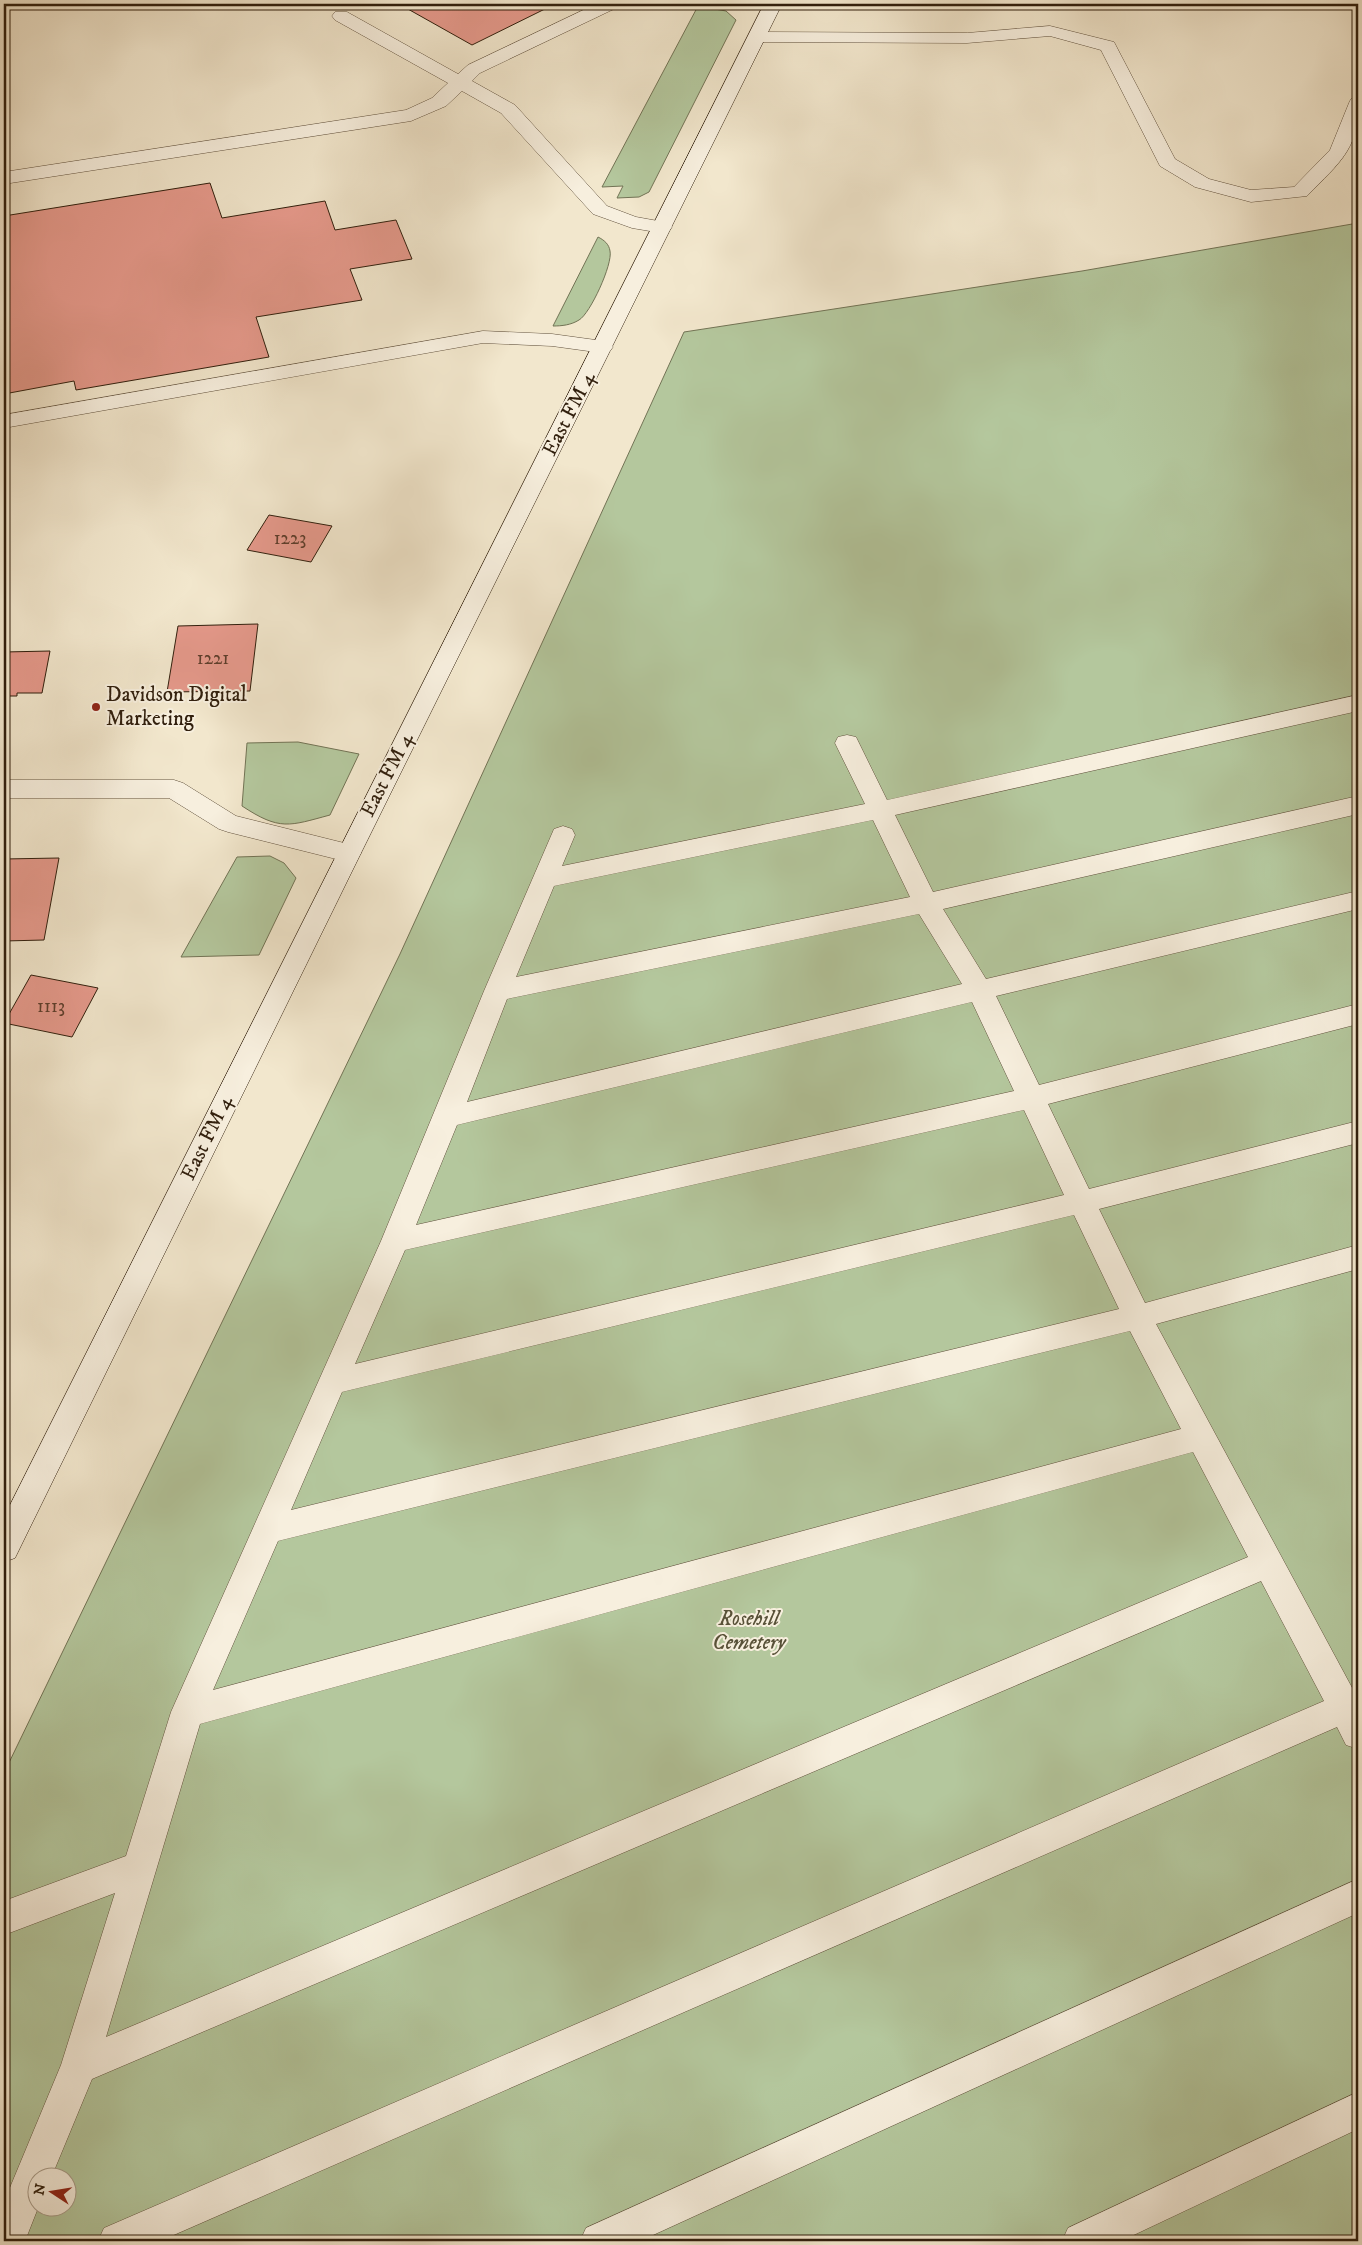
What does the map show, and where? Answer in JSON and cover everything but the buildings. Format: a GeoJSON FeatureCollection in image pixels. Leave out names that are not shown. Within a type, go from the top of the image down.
{"type":"FeatureCollection","features":[{"type":"Feature","properties":{"kind":"main road"},"geometry":{"type":"LineString","coordinates":[[4,178],[411,115],[439,102],[461,84],[474,69],[610,4]]}},
{"type":"Feature","properties":{"kind":"main road","name":"East FM 4"},"geometry":{"type":"LineString","coordinates":[[4,1548],[348,853],[758,37],[771,4]]}},
{"type":"Feature","properties":{"kind":"main road"},"geometry":{"type":"LineString","coordinates":[[341,16],[508,109],[600,210],[632,222],[662,227]]}},
{"type":"Feature","properties":{"kind":"main road"},"geometry":{"type":"LineString","coordinates":[[758,37],[967,38],[1050,31],[1108,46],[1167,162],[1202,183],[1251,196],[1300,192],[1339,152],[1358,103]]}},
{"type":"Feature","properties":{"kind":"main road"},"geometry":{"type":"LineString","coordinates":[[4,422],[483,338],[552,340],[603,347]]}},
{"type":"Feature","properties":{"kind":"main road"},"geometry":{"type":"LineString","coordinates":[[544,880],[880,810],[1358,703]]}},
{"type":"Feature","properties":{"kind":"main road"},"geometry":{"type":"LineString","coordinates":[[117,2241],[1351,1721],[1202,1436],[1137,1317],[979,989],[926,903],[847,743]]}},
{"type":"Feature","properties":{"kind":"main road"},"geometry":{"type":"LineString","coordinates":[[4,789],[174,789],[228,823],[348,853]]}},
{"type":"Feature","properties":{"kind":"main road"},"geometry":{"type":"LineString","coordinates":[[497,991],[926,903],[1358,805]]}},
{"type":"Feature","properties":{"kind":"main road"},"geometry":{"type":"LineString","coordinates":[[6,2241],[78,2066],[187,1712],[394,1241],[563,835]]}},
{"type":"Feature","properties":{"kind":"main road"},"geometry":{"type":"LineString","coordinates":[[447,1117],[1358,900]]}},
{"type":"Feature","properties":{"kind":"main road"},"geometry":{"type":"LineString","coordinates":[[394,1241],[1030,1098],[1358,1014]]}},
{"type":"Feature","properties":{"kind":"main road"},"geometry":{"type":"LineString","coordinates":[[332,1382],[1082,1202],[1358,1132]]}},
{"type":"Feature","properties":{"kind":"main road"},"geometry":{"type":"LineString","coordinates":[[267,1530],[1137,1317],[1358,1257]]}},
{"type":"Feature","properties":{"kind":"main road"},"geometry":{"type":"LineString","coordinates":[[187,1712],[1202,1436]]}},
{"type":"Feature","properties":{"kind":"main road"},"geometry":{"type":"LineString","coordinates":[[78,2066],[1269,1563]]}},
{"type":"Feature","properties":{"kind":"main road"},"geometry":{"type":"LineString","coordinates":[[4,1918],[140,1867]]}},
{"type":"Feature","properties":{"kind":"main road"},"geometry":{"type":"LineString","coordinates":[[599,2241],[1358,1896]]}},
{"type":"Feature","properties":{"kind":"main road"},"geometry":{"type":"LineString","coordinates":[[1082,2241],[1358,2110]]}},
{"type":"Feature","properties":{"kind":"green space"},"geometry":{"type":"Polygon","coordinates":[[[698,6],[726,11],[736,20],[649,192],[639,197],[617,198],[623,186],[602,187],[698,6]]]}},
{"type":"Feature","properties":{"kind":"green space","name":"Rosehill Cemetery"},"geometry":{"type":"Polygon","coordinates":[[[1358,223],[1358,2241],[4,2241],[4,1773],[400,954],[684,332],[1082,271],[1358,223]]]}},
{"type":"Feature","properties":{"kind":"green space"},"geometry":{"type":"Polygon","coordinates":[[[598,237],[609,246],[610,257],[604,277],[589,309],[584,316],[573,323],[553,326],[598,237]]]}},
{"type":"Feature","properties":{"kind":"green space"},"geometry":{"type":"Polygon","coordinates":[[[298,742],[359,754],[330,815],[294,824],[285,824],[266,819],[242,806],[247,743],[298,742]]]}},
{"type":"Feature","properties":{"kind":"green space"},"geometry":{"type":"Polygon","coordinates":[[[270,856],[284,863],[296,878],[259,955],[181,957],[237,857],[270,856]]]}},
{"type":"Feature","properties":{"kind":"place","name":"Davidson Digital Marketing"},"geometry":{"type":"Point","coordinates":[96,707]}}]}
